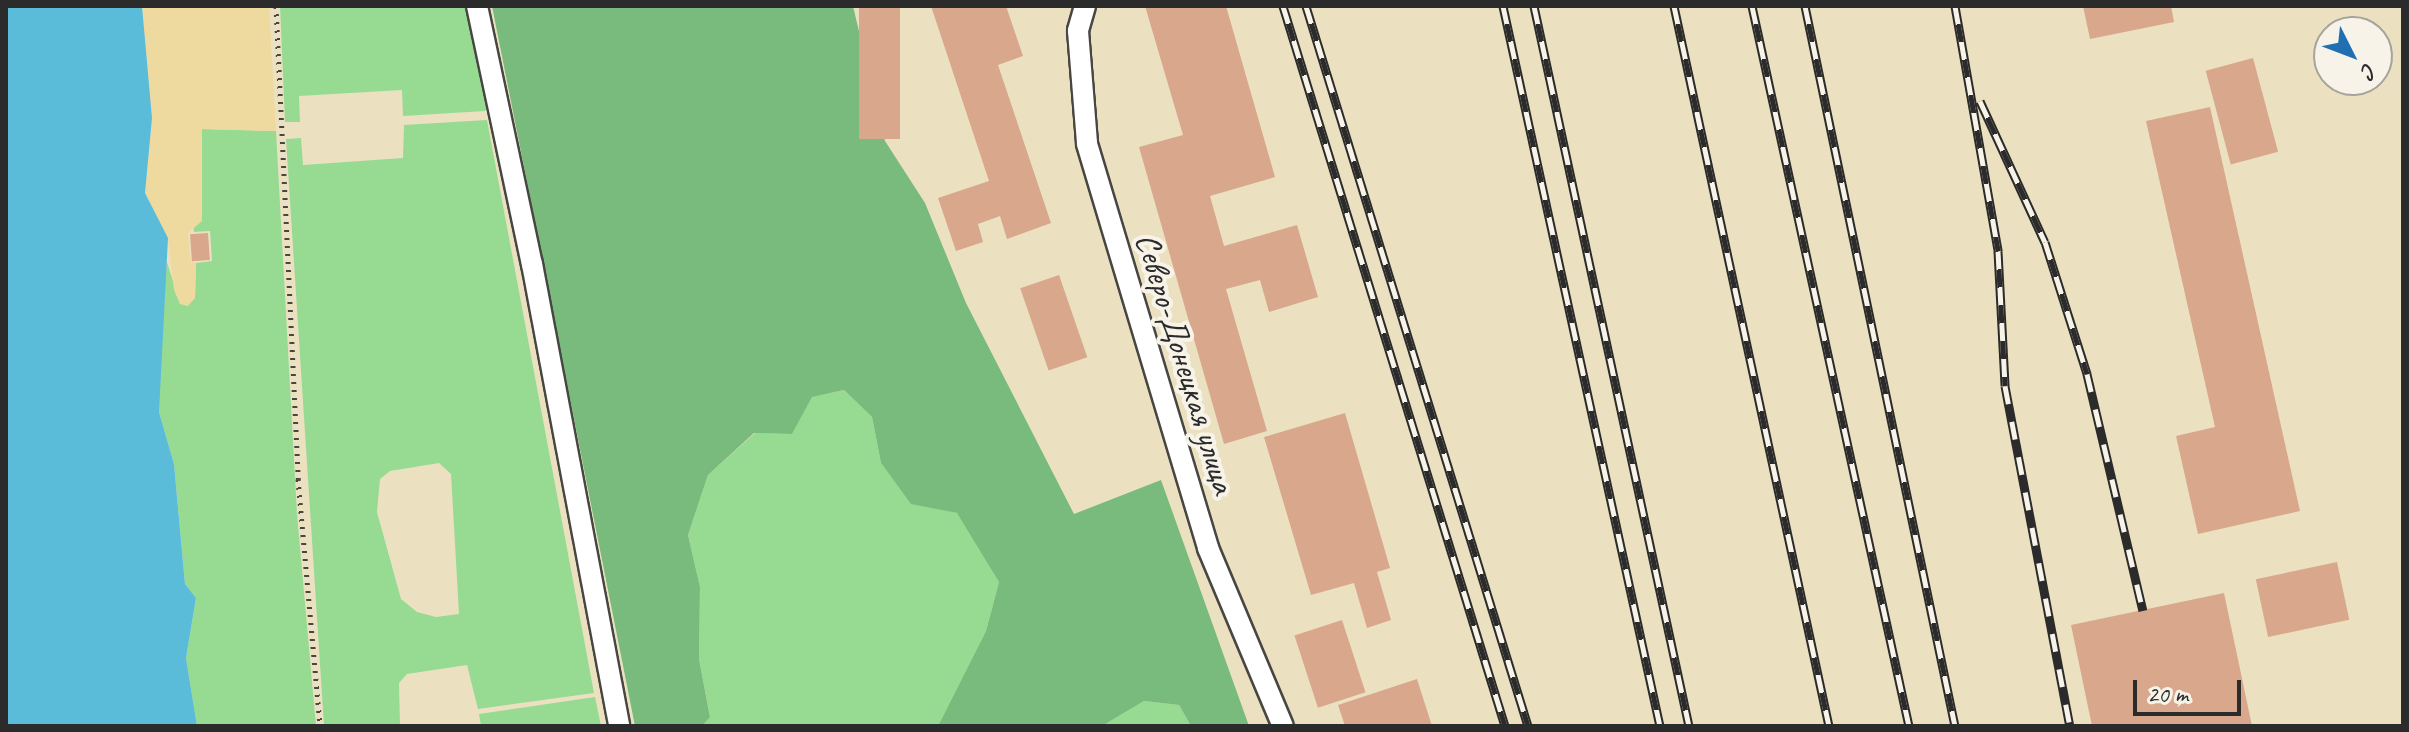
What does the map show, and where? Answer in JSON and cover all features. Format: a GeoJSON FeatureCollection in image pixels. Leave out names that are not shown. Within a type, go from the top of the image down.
{"type":"FeatureCollection","features":[{"type":"Feature","properties":{"kind":"lane"},"geometry":{"type":"LineString","coordinates":[[477,6],[532,264],[619,726]]}},
{"type":"Feature","properties":{"kind":"lane","name":"Северо-Донецкая улица"},"geometry":{"type":"LineString","coordinates":[[1085,6],[1078,31],[1087,144],[1208,548],[1283,726]]}},
{"type":"Feature","properties":{"kind":"path"},"geometry":{"type":"LineString","coordinates":[[276,6],[298,479],[320,726]]}},
{"type":"Feature","properties":{"kind":"green space"},"geometry":{"type":"Polygon","coordinates":[[[280,6],[466,6],[488,106],[485,111],[403,116],[402,90],[299,96],[300,122],[285,122],[280,6]]]}},
{"type":"Feature","properties":{"kind":"green space"},"geometry":{"type":"Polygon","coordinates":[[[492,6],[853,6],[885,141],[925,203],[966,303],[1074,514],[1161,480],[1249,726],[1191,726],[1179,705],[1144,701],[1102,726],[938,726],[986,631],[999,582],[957,513],[911,504],[881,463],[872,417],[844,390],[812,397],[792,434],[754,433],[708,475],[688,535],[700,587],[699,659],[710,717],[702,726],[635,726],[492,6]]]}},
{"type":"Feature","properties":{"kind":"green space"},"geometry":{"type":"Polygon","coordinates":[[[487,120],[594,693],[478,709],[467,665],[407,674],[399,683],[400,726],[324,726],[286,139],[301,138],[303,165],[403,158],[404,125],[487,120]],[[439,463],[390,471],[380,479],[377,512],[401,599],[417,612],[436,617],[459,614],[451,474],[439,463]]]}},
{"type":"Feature","properties":{"kind":"green space"},"geometry":{"type":"Polygon","coordinates":[[[201,129],[276,131],[297,514],[316,726],[197,726],[186,658],[196,598],[185,584],[174,464],[159,412],[159,327],[167,262],[180,304],[195,298],[196,263],[212,261],[210,231],[194,232],[193,224],[202,220],[201,129]]]}},
{"type":"Feature","properties":{"kind":"green space"},"geometry":{"type":"Polygon","coordinates":[[[844,390],[872,417],[881,463],[911,503],[957,513],[974,537],[999,582],[986,631],[938,726],[702,726],[710,716],[699,659],[700,587],[688,535],[708,475],[755,433],[792,434],[811,397],[844,390]]]}},
{"type":"Feature","properties":{"kind":"green space"},"geometry":{"type":"Polygon","coordinates":[[[595,697],[601,726],[481,726],[479,714],[595,697]]]}},
{"type":"Feature","properties":{"kind":"green space"},"geometry":{"type":"Polygon","coordinates":[[[1144,701],[1179,705],[1191,726],[1102,726],[1144,701]]]}},
{"type":"Feature","properties":{"kind":"sand"},"geometry":{"type":"Polygon","coordinates":[[[142,6],[269,6],[276,131],[202,129],[202,221],[188,233],[191,262],[196,263],[195,298],[188,306],[180,304],[174,290],[168,238],[145,193],[152,118],[142,6]]]}},
{"type":"Feature","properties":{"kind":"water"},"geometry":{"type":"Polygon","coordinates":[[[6,6],[142,6],[152,118],[145,193],[168,238],[159,412],[174,464],[185,584],[196,598],[186,658],[197,726],[6,726],[6,6]]]}},
{"type":"Feature","properties":{"kind":"building"},"geometry":{"type":"Polygon","coordinates":[[[859,6],[900,6],[900,139],[859,139],[859,6]]]}},
{"type":"Feature","properties":{"kind":"building"},"geometry":{"type":"Polygon","coordinates":[[[931,6],[1006,6],[1023,56],[998,65],[1051,223],[1007,239],[1000,216],[978,224],[983,242],[956,251],[938,198],[989,181],[931,6]]]}},
{"type":"Feature","properties":{"kind":"building"},"geometry":{"type":"Polygon","coordinates":[[[1145,6],[1226,6],[1275,177],[1210,196],[1224,246],[1297,225],[1318,297],[1269,312],[1260,280],[1226,289],[1267,431],[1224,444],[1139,147],[1183,135],[1145,6]]]}},
{"type":"Feature","properties":{"kind":"building"},"geometry":{"type":"Polygon","coordinates":[[[2083,6],[2171,6],[2174,22],[2090,39],[2083,6]]]}},
{"type":"Feature","properties":{"kind":"building"},"geometry":{"type":"Polygon","coordinates":[[[2253,58],[2278,152],[2231,164],[2206,71],[2253,58]]]}},
{"type":"Feature","properties":{"kind":"building"},"geometry":{"type":"Polygon","coordinates":[[[2210,107],[2300,511],[2198,534],[2176,436],[2215,427],[2146,121],[2210,107]]]}},
{"type":"Feature","properties":{"kind":"building"},"geometry":{"type":"Polygon","coordinates":[[[208,233],[210,260],[192,261],[190,234],[208,233]]]}},
{"type":"Feature","properties":{"kind":"building"},"geometry":{"type":"Polygon","coordinates":[[[1059,275],[1087,357],[1049,371],[1020,288],[1059,275]]]}},
{"type":"Feature","properties":{"kind":"building"},"geometry":{"type":"Polygon","coordinates":[[[1345,413],[1390,568],[1377,572],[1391,620],[1367,628],[1354,583],[1311,595],[1264,437],[1345,413]]]}},
{"type":"Feature","properties":{"kind":"building"},"geometry":{"type":"Polygon","coordinates":[[[2337,562],[2349,620],[2268,637],[2256,579],[2337,562]]]}},
{"type":"Feature","properties":{"kind":"building"},"geometry":{"type":"Polygon","coordinates":[[[2224,593],[2252,726],[2092,726],[2071,625],[2224,593]]]}},
{"type":"Feature","properties":{"kind":"building"},"geometry":{"type":"Polygon","coordinates":[[[1342,620],[1365,692],[1318,708],[1294,635],[1342,620]]]}},
{"type":"Feature","properties":{"kind":"building"},"geometry":{"type":"Polygon","coordinates":[[[1417,679],[1432,726],[1345,726],[1338,705],[1417,679]]]}},
{"type":"Feature","properties":{"kind":"railway"},"geometry":{"type":"LineString","coordinates":[[1283,6],[1505,726]]}},
{"type":"Feature","properties":{"kind":"railway"},"geometry":{"type":"LineString","coordinates":[[1306,6],[1528,726]]}},
{"type":"Feature","properties":{"kind":"railway"},"geometry":{"type":"LineString","coordinates":[[1503,6],[1660,726]]}},
{"type":"Feature","properties":{"kind":"railway"},"geometry":{"type":"LineString","coordinates":[[1534,6],[1689,726]]}},
{"type":"Feature","properties":{"kind":"railway"},"geometry":{"type":"LineString","coordinates":[[1674,6],[1829,726]]}},
{"type":"Feature","properties":{"kind":"railway"},"geometry":{"type":"LineString","coordinates":[[1752,6],[1909,726]]}},
{"type":"Feature","properties":{"kind":"railway"},"geometry":{"type":"LineString","coordinates":[[1805,6],[1955,726]]}},
{"type":"Feature","properties":{"kind":"railway"},"geometry":{"type":"LineString","coordinates":[[1955,6],[1998,251],[2005,386],[2070,726]]}},
{"type":"Feature","properties":{"kind":"railway"},"geometry":{"type":"LineString","coordinates":[[1980,101],[2045,242],[2087,374],[2143,610]]}}]}
